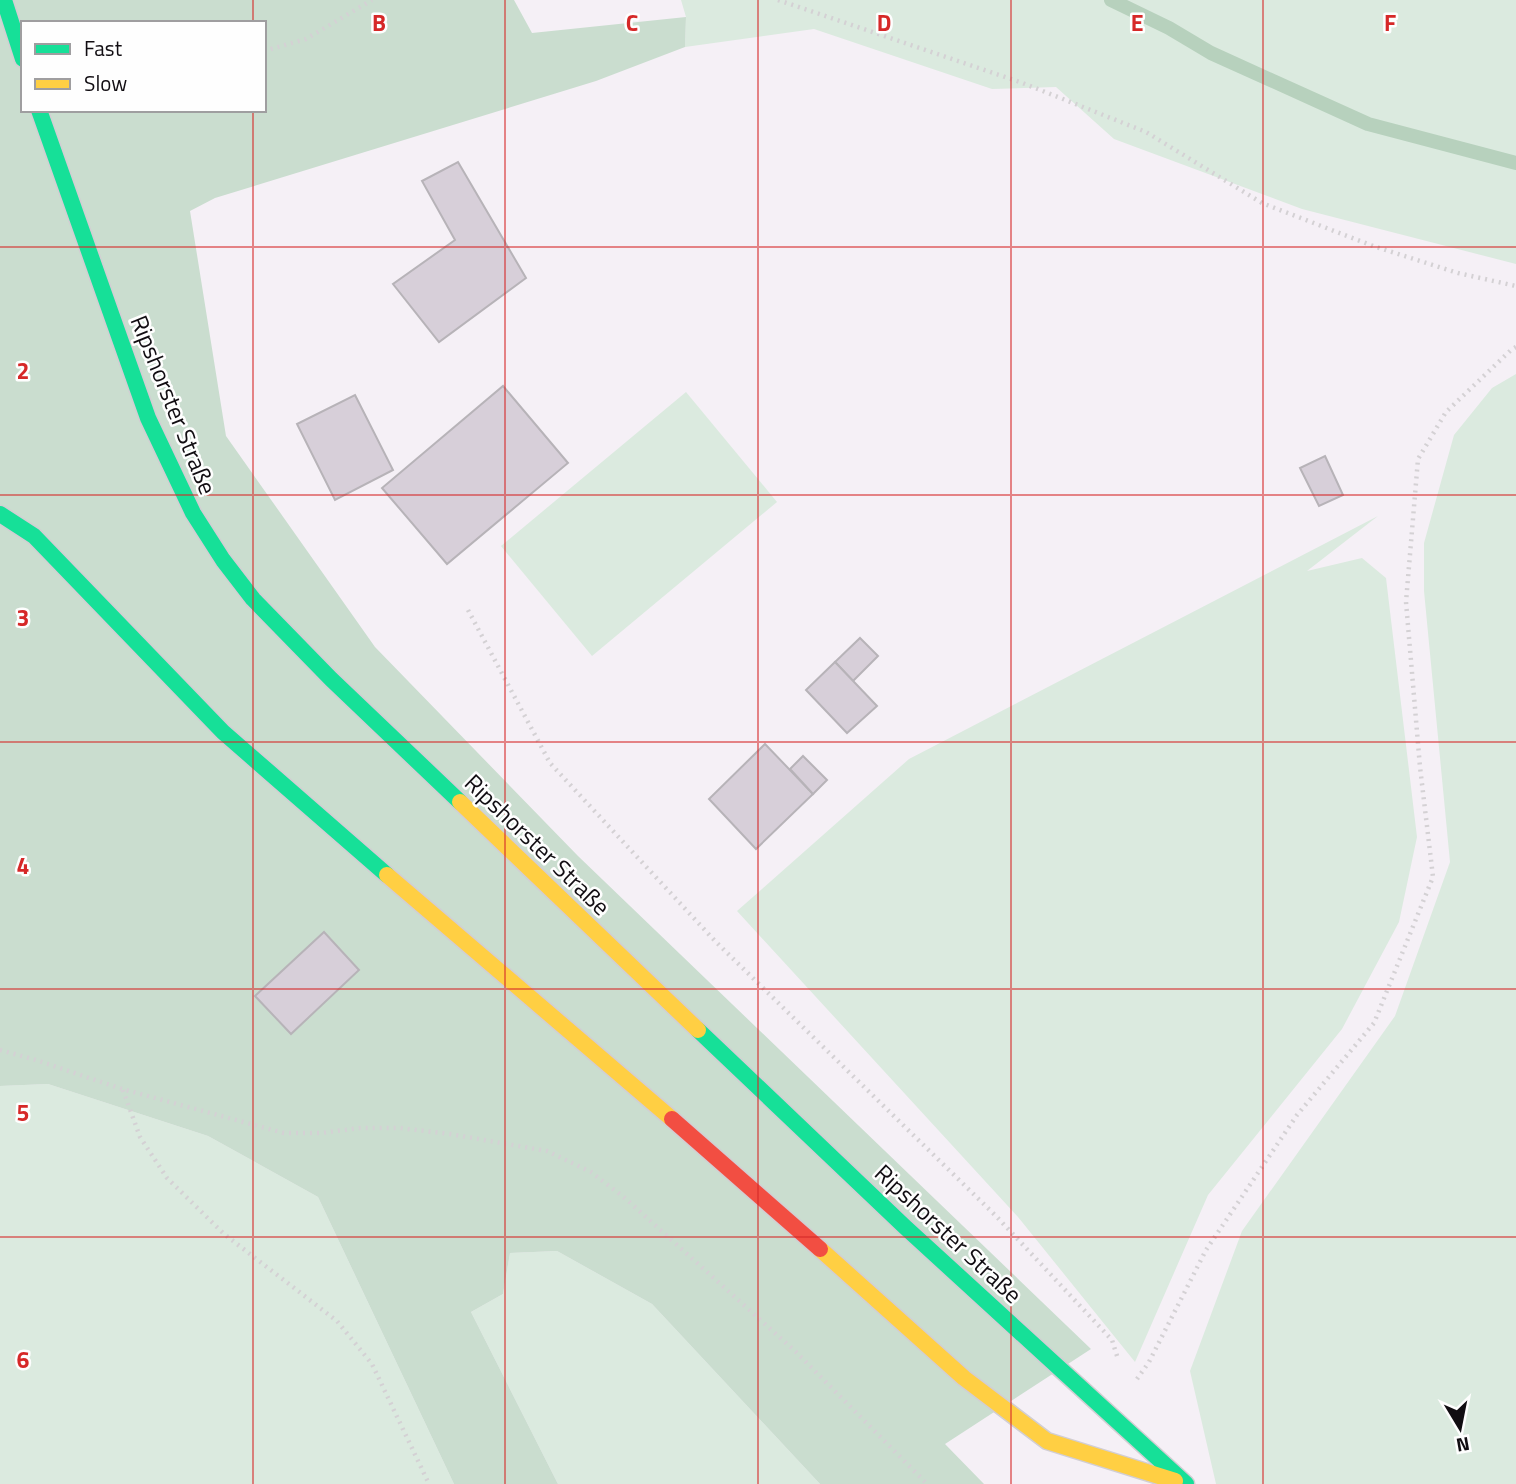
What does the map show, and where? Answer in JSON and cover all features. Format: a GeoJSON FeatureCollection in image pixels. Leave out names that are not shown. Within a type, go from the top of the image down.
{"type":"FeatureCollection","features":[{"type":"Feature","properties":{"kind":"street"},"geometry":{"type":"LineString","coordinates":[[4,0],[21,53]]}},
{"type":"Feature","properties":{"kind":"street","name":"Ripshorster Straße"},"geometry":{"type":"LineString","coordinates":[[40,112],[148,418],[193,513],[223,560],[253,599],[331,679],[905,1227],[1185,1484]]}},
{"type":"Feature","properties":{"kind":"street","name":"Ripshorster Straße"},"geometry":{"type":"LineString","coordinates":[[0,514],[34,536],[223,733],[724,1163],[964,1378],[1047,1441],[1185,1484]]}},
{"type":"Feature","properties":{"kind":"path"},"geometry":{"type":"LineString","coordinates":[[266,50],[306,39],[372,0]]}},
{"type":"Feature","properties":{"kind":"path"},"geometry":{"type":"LineString","coordinates":[[778,0],[1020,82],[1146,132],[1262,203],[1373,246],[1458,273],[1516,286]]}},
{"type":"Feature","properties":{"kind":"path"},"geometry":{"type":"LineString","coordinates":[[1118,1423],[1129,1391],[1149,1362],[1206,1250],[1297,1115],[1374,1023],[1433,877],[1420,767],[1406,602],[1418,459],[1446,412],[1516,347]]}},
{"type":"Feature","properties":{"kind":"path"},"geometry":{"type":"LineString","coordinates":[[468,610],[550,763],[715,941],[996,1216],[1112,1340],[1120,1366]]}},
{"type":"Feature","properties":{"kind":"path"},"geometry":{"type":"LineString","coordinates":[[0,1050],[122,1089],[284,1133],[400,1128],[450,1134],[547,1152],[591,1172],[681,1247],[796,1352],[927,1484]]}},
{"type":"Feature","properties":{"kind":"path"},"geometry":{"type":"LineString","coordinates":[[122,1089],[140,1137],[167,1178],[224,1234],[337,1321],[372,1364],[429,1484]]}},
{"type":"Feature","properties":{"kind":"shaded area"},"geometry":{"type":"Polygon","coordinates":[[[681,0],[1516,0],[1516,264],[1302,209],[1114,139],[1056,87],[992,89],[814,29],[685,47],[686,17],[681,0]]]}},
{"type":"Feature","properties":{"kind":"shaded area"},"geometry":{"type":"Polygon","coordinates":[[[1516,374],[1516,1484],[1216,1484],[1190,1371],[1242,1231],[1395,1016],[1450,862],[1424,591],[1424,543],[1454,435],[1492,388],[1516,374]]]}},
{"type":"Feature","properties":{"kind":"shaded area"},"geometry":{"type":"Polygon","coordinates":[[[686,392],[777,502],[592,656],[501,546],[686,392]]]}},
{"type":"Feature","properties":{"kind":"shaded area"},"geometry":{"type":"Polygon","coordinates":[[[1378,516],[1307,571],[1362,558],[1386,578],[1417,837],[1399,922],[1342,1029],[1208,1195],[1135,1362],[1018,1217],[737,911],[909,759],[1378,516]]]}},
{"type":"Feature","properties":{"kind":"shaded area"},"geometry":{"type":"Polygon","coordinates":[[[48,1084],[208,1136],[318,1197],[454,1484],[0,1484],[0,1086],[48,1084]]]}},
{"type":"Feature","properties":{"kind":"shaded area"},"geometry":{"type":"Polygon","coordinates":[[[557,1251],[652,1304],[820,1484],[558,1484],[471,1312],[503,1294],[510,1253],[557,1251]]]}},
{"type":"Feature","properties":{"kind":"green space"},"geometry":{"type":"Polygon","coordinates":[[[0,0],[514,0],[532,33],[686,17],[685,47],[596,81],[215,198],[190,211],[226,436],[375,647],[578,856],[1091,1349],[945,1444],[984,1484],[820,1484],[652,1304],[557,1251],[510,1253],[503,1294],[471,1312],[558,1484],[454,1484],[318,1197],[208,1136],[48,1084],[0,1086],[0,0]]]}},
{"type":"Feature","properties":{"kind":"building"},"geometry":{"type":"Polygon","coordinates":[[[458,162],[526,278],[439,342],[393,284],[455,240],[422,181],[458,162]]]}},
{"type":"Feature","properties":{"kind":"building"},"geometry":{"type":"Polygon","coordinates":[[[503,386],[568,463],[447,564],[382,488],[503,386]]]}},
{"type":"Feature","properties":{"kind":"building"},"geometry":{"type":"Polygon","coordinates":[[[355,395],[393,470],[335,500],[297,424],[355,395]]]}},
{"type":"Feature","properties":{"kind":"building"},"geometry":{"type":"Polygon","coordinates":[[[1325,456],[1343,495],[1319,506],[1300,468],[1325,456]]]}},
{"type":"Feature","properties":{"kind":"building"},"geometry":{"type":"Polygon","coordinates":[[[860,638],[878,656],[853,681],[835,662],[860,638]]]}},
{"type":"Feature","properties":{"kind":"building"},"geometry":{"type":"Polygon","coordinates":[[[835,662],[877,706],[847,733],[806,690],[835,662]]]}},
{"type":"Feature","properties":{"kind":"building"},"geometry":{"type":"Polygon","coordinates":[[[765,744],[813,794],[756,849],[709,799],[765,744]]]}},
{"type":"Feature","properties":{"kind":"building"},"geometry":{"type":"Polygon","coordinates":[[[803,756],[827,780],[813,794],[790,769],[803,756]]]}},
{"type":"Feature","properties":{"kind":"building"},"geometry":{"type":"Polygon","coordinates":[[[324,932],[359,970],[291,1034],[255,996],[324,932]]]}},
{"type":"Feature","properties":{"kind":"waterway"},"geometry":{"type":"LineString","coordinates":[[1111,0],[1169,28],[1211,53],[1368,124],[1516,163]]}},
{"type":"Feature","properties":{"kind":"traffic: fast"},"geometry":{"type":"LineString","coordinates":[[4,0],[21,53]]}},
{"type":"Feature","properties":{"kind":"traffic: fast"},"geometry":{"type":"LineString","coordinates":[[40,112],[148,418],[193,513],[223,560],[253,599],[331,679],[460,802]]}},
{"type":"Feature","properties":{"kind":"traffic: fast"},"geometry":{"type":"LineString","coordinates":[[0,514],[34,536],[223,732],[387,875]]}},
{"type":"Feature","properties":{"kind":"traffic: fast"},"geometry":{"type":"LineString","coordinates":[[698,1030],[905,1227],[1186,1484]]}},
{"type":"Feature","properties":{"kind":"traffic: slow"},"geometry":{"type":"LineString","coordinates":[[460,802],[698,1030]]}},
{"type":"Feature","properties":{"kind":"traffic: slow"},"geometry":{"type":"LineString","coordinates":[[387,875],[672,1119]]}},
{"type":"Feature","properties":{"kind":"traffic: slow"},"geometry":{"type":"LineString","coordinates":[[820,1249],[964,1378],[1047,1441],[1175,1481]]}},
{"type":"Feature","properties":{"kind":"traffic: jam"},"geometry":{"type":"LineString","coordinates":[[672,1119],[820,1249]]}}]}
